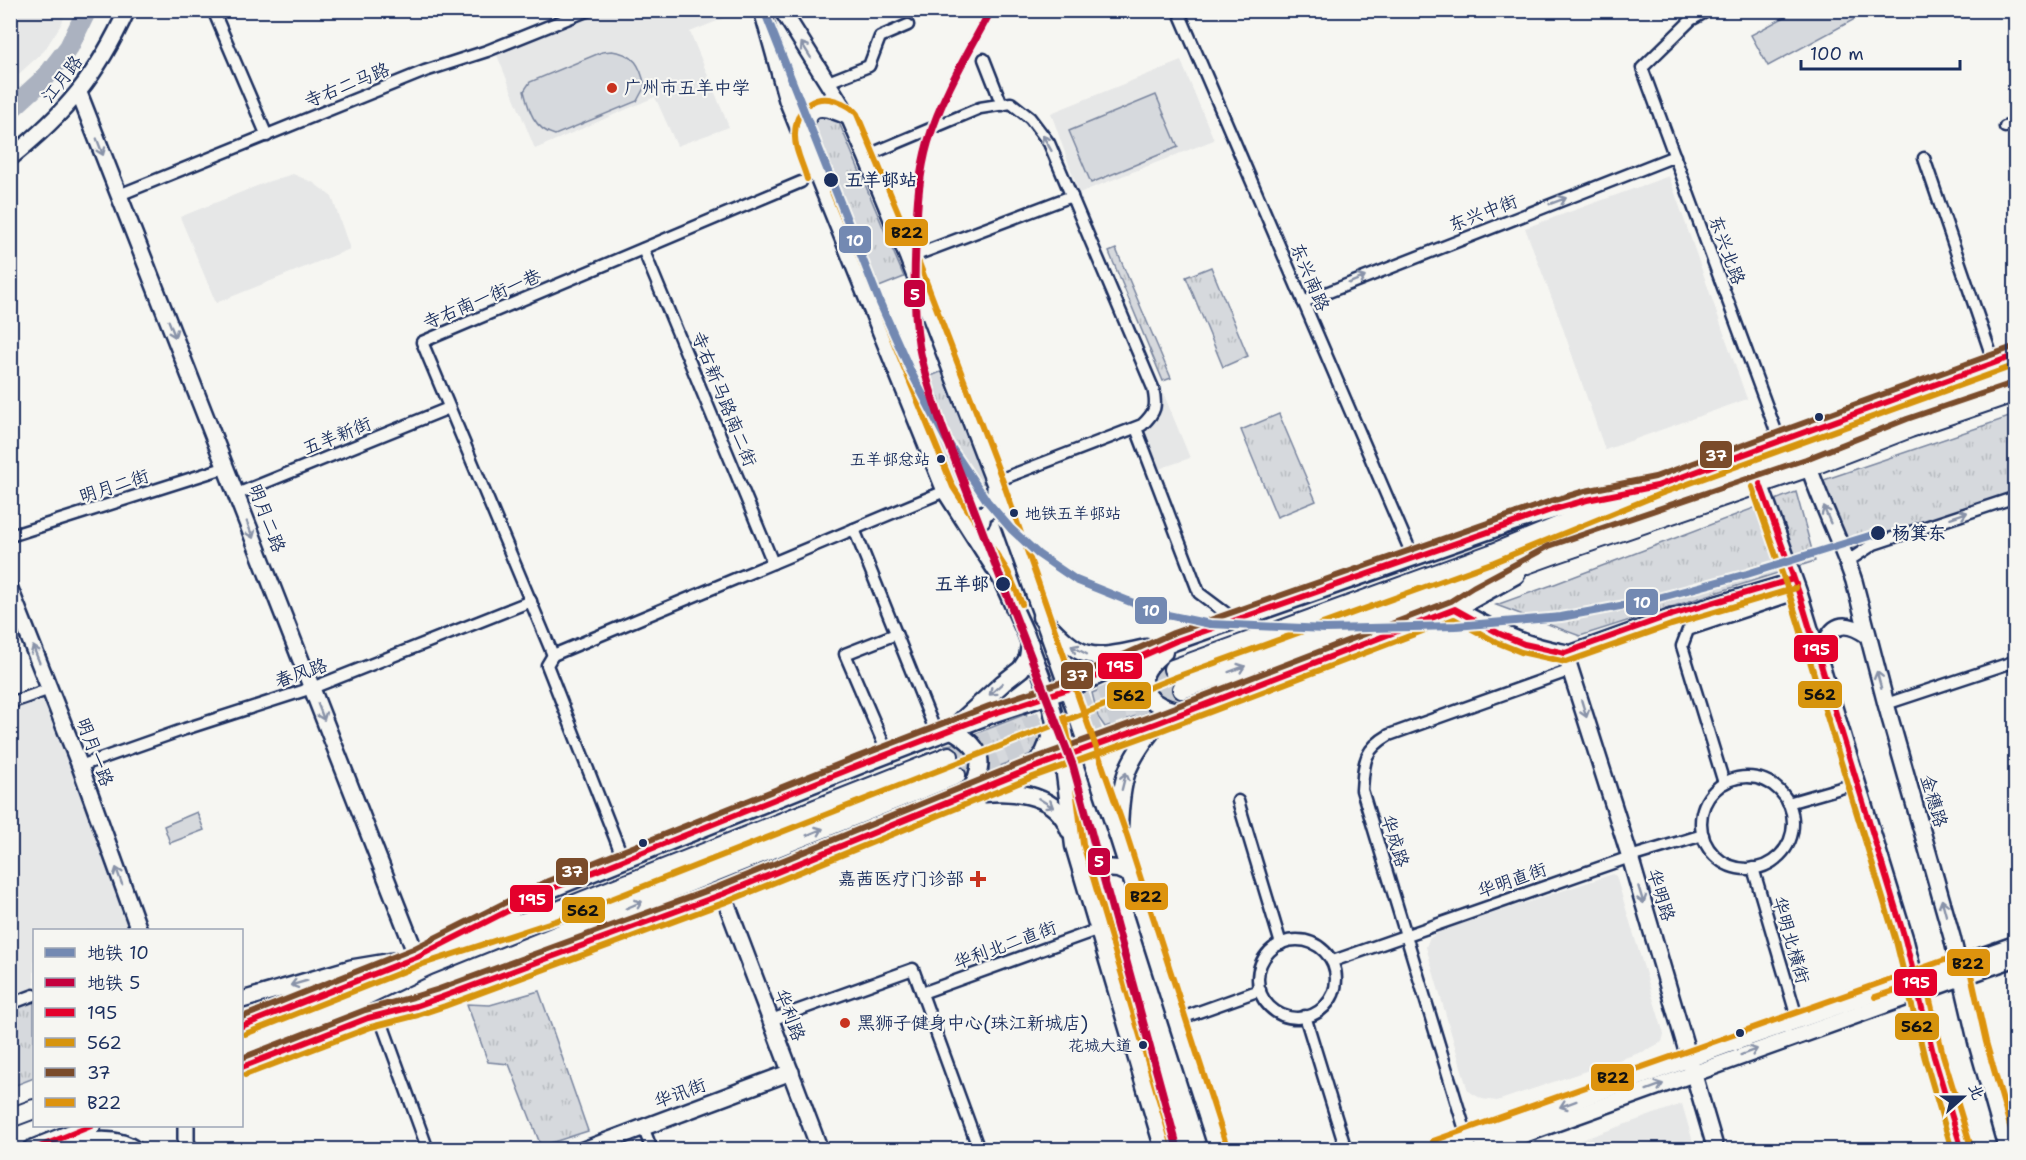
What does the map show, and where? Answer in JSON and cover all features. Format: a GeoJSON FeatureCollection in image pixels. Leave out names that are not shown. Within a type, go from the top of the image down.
{"type":"FeatureCollection","features":[{"type":"Feature","properties":{"kind":"highway"},"geometry":{"type":"LineString","coordinates":[[1173,669],[1491,554],[1657,486],[2016,355]]}},
{"type":"Feature","properties":{"kind":"highway"},"geometry":{"type":"LineString","coordinates":[[1182,689],[1552,555],[1809,467],[1910,428],[2016,392]]}},
{"type":"Feature","properties":{"kind":"highway"},"geometry":{"type":"LineString","coordinates":[[243,1026],[417,957],[555,912],[949,756]]}},
{"type":"Feature","properties":{"kind":"highway"},"geometry":{"type":"LineString","coordinates":[[246,1067],[373,1016],[435,984],[956,775]]}},
{"type":"Feature","properties":{"kind":"highway"},"geometry":{"type":"LineString","coordinates":[[31,1149],[87,1127]]}},
{"type":"Feature","properties":{"kind":"main road"},"geometry":{"type":"LineString","coordinates":[[417,957],[542,894],[888,754],[992,714],[1091,680],[1176,641],[1551,510],[1587,500],[1657,486]]}},
{"type":"Feature","properties":{"kind":"main road"},"geometry":{"type":"LineString","coordinates":[[373,1016],[442,998],[723,894],[1030,769],[1455,609],[1552,555]]}},
{"type":"Feature","properties":{"kind":"main road"},"geometry":{"type":"LineString","coordinates":[[1455,609],[1500,634],[1524,644],[1565,653]]}},
{"type":"Feature","properties":{"kind":"main road"},"geometry":{"type":"LineString","coordinates":[[1041,617],[1079,652],[1091,656],[1104,657],[1176,641]]}},
{"type":"Feature","properties":{"kind":"main road"},"geometry":{"type":"LineString","coordinates":[[1176,641],[1148,667],[1144,683],[1148,696],[1154,703],[1171,711],[1185,712]]}},
{"type":"Feature","properties":{"kind":"main road"},"geometry":{"type":"LineString","coordinates":[[944,733],[1021,669],[1028,658],[1030,644]]}},
{"type":"Feature","properties":{"kind":"main road"},"geometry":{"type":"LineString","coordinates":[[1063,758],[1066,731],[1077,698],[1081,689],[1091,680]]}},
{"type":"Feature","properties":{"kind":"main road"},"geometry":{"type":"LineString","coordinates":[[1030,769],[1044,753],[1068,689]]}},
{"type":"Feature","properties":{"kind":"main road"},"geometry":{"type":"LineString","coordinates":[[1068,689],[1119,839],[1216,1147]]}},
{"type":"Feature","properties":{"kind":"main road"},"geometry":{"type":"LineString","coordinates":[[1049,696],[1063,758],[1074,846]]}},
{"type":"Feature","properties":{"kind":"main road"},"geometry":{"type":"LineString","coordinates":[[1119,839],[1122,789],[1127,771],[1133,755],[1157,723]]}},
{"type":"Feature","properties":{"kind":"main road"},"geometry":{"type":"LineString","coordinates":[[944,733],[971,743],[980,761],[979,777],[969,795]]}},
{"type":"Feature","properties":{"kind":"main road"},"geometry":{"type":"LineString","coordinates":[[969,795],[1012,791],[1040,799],[1063,816],[1088,891],[1164,1149]]}},
{"type":"Feature","properties":{"kind":"main road"},"geometry":{"type":"LineString","coordinates":[[1088,891],[1094,877],[1105,868],[1118,868],[1130,874]]}},
{"type":"Feature","properties":{"kind":"street","name":"江月路"},"geometry":{"type":"LineString","coordinates":[[10,158],[50,124],[79,93],[107,50],[127,10]]}},
{"type":"Feature","properties":{"kind":"street"},"geometry":{"type":"LineString","coordinates":[[213,10],[267,136]]}},
{"type":"Feature","properties":{"kind":"street","name":"寺右二马路"},"geometry":{"type":"LineString","coordinates":[[119,195],[426,71],[488,51],[572,14],[589,10]]}},
{"type":"Feature","properties":{"kind":"street"},"geometry":{"type":"LineString","coordinates":[[762,10],[787,100],[945,491],[1000,577],[1030,644],[1049,696]]}},
{"type":"Feature","properties":{"kind":"street"},"geometry":{"type":"LineString","coordinates":[[782,10],[849,117],[866,156],[908,258],[994,482],[1068,689]]}},
{"type":"Feature","properties":{"kind":"street","name":"东兴南路"},"geometry":{"type":"LineString","coordinates":[[1178,10],[1413,557]]}},
{"type":"Feature","properties":{"kind":"street","name":"东兴北路"},"geometry":{"type":"LineString","coordinates":[[1709,10],[1691,20],[1642,68],[1780,442]]}},
{"type":"Feature","properties":{"kind":"street"},"geometry":{"type":"LineString","coordinates":[[828,82],[869,66],[880,37],[908,25]]}},
{"type":"Feature","properties":{"kind":"street"},"geometry":{"type":"LineString","coordinates":[[984,59],[1002,105]]}},
{"type":"Feature","properties":{"kind":"street","name":"明月二路"},"geometry":{"type":"LineString","coordinates":[[79,93],[417,957]]}},
{"type":"Feature","properties":{"kind":"street"},"geometry":{"type":"LineString","coordinates":[[866,156],[980,108],[1011,104],[1030,118],[1049,143],[1153,388],[1156,403],[1152,416],[1136,428],[994,482]]}},
{"type":"Feature","properties":{"kind":"street"},"geometry":{"type":"LineString","coordinates":[[804,142],[807,118],[814,110],[822,107],[830,108],[849,117]]}},
{"type":"Feature","properties":{"kind":"street","name":"东兴中街"},"geometry":{"type":"LineString","coordinates":[[1303,302],[1675,156]]}},
{"type":"Feature","properties":{"kind":"street"},"geometry":{"type":"LineString","coordinates":[[1924,159],[1994,363]]}},
{"type":"Feature","properties":{"kind":"street","name":"寺右南一街一巷"},"geometry":{"type":"LineString","coordinates":[[553,655],[422,342],[801,182]]}},
{"type":"Feature","properties":{"kind":"street"},"geometry":{"type":"LineString","coordinates":[[908,258],[1072,196]]}},
{"type":"Feature","properties":{"kind":"street","name":"寺右新马路南二街"},"geometry":{"type":"LineString","coordinates":[[643,249],[773,563]]}},
{"type":"Feature","properties":{"kind":"street","name":"五羊新街"},"geometry":{"type":"LineString","coordinates":[[237,494],[449,408]]}},
{"type":"Feature","properties":{"kind":"street"},"geometry":{"type":"LineString","coordinates":[[1136,428],[1199,594],[1235,620]]}},
{"type":"Feature","properties":{"kind":"street","name":"明月二街"},"geometry":{"type":"LineString","coordinates":[[10,536],[227,467]]}},
{"type":"Feature","properties":{"kind":"street","name":"金穗路"},"geometry":{"type":"LineString","coordinates":[[1809,467],[1821,501],[1848,561],[1961,971],[1977,1044],[2007,1149]]}},
{"type":"Feature","properties":{"kind":"street"},"geometry":{"type":"LineString","coordinates":[[945,491],[962,509],[982,520],[978,516],[987,512],[995,503],[994,482]]}},
{"type":"Feature","properties":{"kind":"street"},"geometry":{"type":"LineString","coordinates":[[1760,484],[1796,586],[1858,783],[1918,985],[1934,1057],[1962,1149]]}},
{"type":"Feature","properties":{"kind":"street"},"geometry":{"type":"LineString","coordinates":[[624,861],[547,665],[553,655],[945,491]]}},
{"type":"Feature","properties":{"kind":"street"},"geometry":{"type":"LineString","coordinates":[[1848,561],[1874,544],[2016,497]]}},
{"type":"Feature","properties":{"kind":"street"},"geometry":{"type":"LineString","coordinates":[[854,530],[896,634],[944,733]]}},
{"type":"Feature","properties":{"kind":"street"},"geometry":{"type":"LineString","coordinates":[[1565,653],[1668,616],[1796,586]]}},
{"type":"Feature","properties":{"kind":"street"},"geometry":{"type":"LineString","coordinates":[[1724,783],[1682,646],[1685,635],[1688,630],[1796,586]]}},
{"type":"Feature","properties":{"kind":"street","name":"明月一路"},"geometry":{"type":"LineString","coordinates":[[10,589],[80,766],[139,929]]}},
{"type":"Feature","properties":{"kind":"street","name":"春风路"},"geometry":{"type":"LineString","coordinates":[[80,766],[312,688],[531,601]]}},
{"type":"Feature","properties":{"kind":"street"},"geometry":{"type":"LineString","coordinates":[[1820,660],[1828,636],[1842,626],[1856,627],[1867,635]]}},
{"type":"Feature","properties":{"kind":"street"},"geometry":{"type":"LineString","coordinates":[[888,754],[846,654],[896,634]]}},
{"type":"Feature","properties":{"kind":"street","name":"华明路"},"geometry":{"type":"LineString","coordinates":[[1565,653],[1630,857],[1716,1149]]}},
{"type":"Feature","properties":{"kind":"street"},"geometry":{"type":"LineString","coordinates":[[1886,704],[2016,661]]}},
{"type":"Feature","properties":{"kind":"street","name":"华成路"},"geometry":{"type":"LineString","coordinates":[[1469,1144],[1362,790],[1367,754],[1376,743],[1389,735],[1571,670]]}},
{"type":"Feature","properties":{"kind":"street"},"geometry":{"type":"LineString","coordinates":[[10,703],[50,689]]}},
{"type":"Feature","properties":{"kind":"street"},"geometry":{"type":"LineString","coordinates":[[1742,777],[1757,778],[1772,784],[1783,794],[1788,803],[1793,823],[1791,837],[1784,850],[1774,860],[1761,867],[1746,869],[1732,866],[1719,859],[1709,848],[1703,835],[1702,819],[1706,804],[1714,791],[1724,783],[1742,777]]}},
{"type":"Feature","properties":{"kind":"street"},"geometry":{"type":"LineString","coordinates":[[1788,803],[1858,783]]}},
{"type":"Feature","properties":{"kind":"street"},"geometry":{"type":"LineString","coordinates":[[1238,801],[1281,944]]}},
{"type":"Feature","properties":{"kind":"street","name":"华明直街"},"geometry":{"type":"LineString","coordinates":[[1333,961],[1630,857],[1703,835]]}},
{"type":"Feature","properties":{"kind":"street","name":"华明北橫街"},"geometry":{"type":"LineString","coordinates":[[1753,868],[1798,1021]]}},
{"type":"Feature","properties":{"kind":"street","name":"华利路"},"geometry":{"type":"LineString","coordinates":[[723,894],[820,1149]]}},
{"type":"Feature","properties":{"kind":"street","name":"华利北二直街"},"geometry":{"type":"LineString","coordinates":[[922,993],[1099,929]]}},
{"type":"Feature","properties":{"kind":"street"},"geometry":{"type":"LineString","coordinates":[[1300,940],[1312,943],[1323,950],[1333,961],[1335,985],[1331,997],[1324,1007],[1314,1014],[1289,1017],[1277,1012],[1267,1004],[1258,980],[1260,967],[1266,956],[1281,944],[1300,940]]}},
{"type":"Feature","properties":{"kind":"street"},"geometry":{"type":"LineString","coordinates":[[1961,971],[2016,944]]}},
{"type":"Feature","properties":{"kind":"street"},"geometry":{"type":"LineString","coordinates":[[243,1000],[351,968],[417,957]]}},
{"type":"Feature","properties":{"kind":"street"},"geometry":{"type":"LineString","coordinates":[[1481,1149],[1692,1066],[1798,1021],[1961,971],[2016,958]]}},
{"type":"Feature","properties":{"kind":"street"},"geometry":{"type":"LineString","coordinates":[[771,1020],[913,969],[979,1149]]}},
{"type":"Feature","properties":{"kind":"street"},"geometry":{"type":"LineString","coordinates":[[1436,1149],[1469,1144],[1918,985]]}},
{"type":"Feature","properties":{"kind":"street"},"geometry":{"type":"LineString","coordinates":[[1176,1020],[1260,990]]}},
{"type":"Feature","properties":{"kind":"street"},"geometry":{"type":"LineString","coordinates":[[10,1004],[33,995]]}},
{"type":"Feature","properties":{"kind":"street"},"geometry":{"type":"LineString","coordinates":[[373,1016],[428,1149]]}},
{"type":"Feature","properties":{"kind":"street"},"geometry":{"type":"LineString","coordinates":[[1305,1016],[1346,1149]]}},
{"type":"Feature","properties":{"kind":"street","name":"华讯街"},"geometry":{"type":"LineString","coordinates":[[584,1149],[791,1072]]}},
{"type":"Feature","properties":{"kind":"street"},"geometry":{"type":"LineString","coordinates":[[186,1127],[186,1141],[189,1149]]}},
{"type":"Feature","properties":{"kind":"street"},"geometry":{"type":"LineString","coordinates":[[643,1127],[651,1149]]}},
{"type":"Feature","properties":{"kind":"street"},"geometry":{"type":"LineString","coordinates":[[31,1149],[96,1141],[116,1141],[136,1149]]}},
{"type":"Feature","properties":{"kind":"shaded area"},"geometry":{"type":"Polygon","coordinates":[[[11,10],[68,11],[44,51],[11,81],[11,10]]]}},
{"type":"Feature","properties":{"kind":"shaded area","name":"广州市五羊中学"},"geometry":{"type":"Polygon","coordinates":[[[606,11],[730,11],[732,15],[690,32],[729,127],[677,146],[655,97],[535,149],[497,55],[606,11]]]}},
{"type":"Feature","properties":{"kind":"shaded area"},"geometry":{"type":"Polygon","coordinates":[[[1181,61],[1214,140],[1079,193],[1051,113],[1181,61]]]}},
{"type":"Feature","properties":{"kind":"shaded area"},"geometry":{"type":"Polygon","coordinates":[[[293,174],[314,183],[332,197],[350,249],[216,303],[180,217],[293,174]]]}},
{"type":"Feature","properties":{"kind":"shaded area"},"geometry":{"type":"Polygon","coordinates":[[[1669,176],[1747,399],[1605,450],[1559,317],[1525,228],[1669,176]]]}},
{"type":"Feature","properties":{"kind":"shaded area"},"geometry":{"type":"Polygon","coordinates":[[[1160,385],[1190,458],[1159,469],[1142,425],[1148,420],[1153,388],[1160,385]]]}},
{"type":"Feature","properties":{"kind":"shaded area"},"geometry":{"type":"Polygon","coordinates":[[[44,698],[134,929],[33,929],[33,990],[11,999],[11,710],[44,698]]]}},
{"type":"Feature","properties":{"kind":"shaded area"},"geometry":{"type":"Polygon","coordinates":[[[1613,874],[1616,876],[1664,1034],[1662,1042],[1645,1051],[1497,1101],[1482,1099],[1468,1091],[1426,947],[1429,939],[1440,931],[1613,874]]]}},
{"type":"Feature","properties":{"kind":"shaded area"},"geometry":{"type":"Polygon","coordinates":[[[1682,1104],[1695,1149],[1556,1149],[1682,1104]]]}},
{"type":"Feature","properties":{"kind":"green space"},"geometry":{"type":"Polygon","coordinates":[[[1796,11],[1865,11],[1866,13],[1768,66],[1751,35],[1796,11]]]}},
{"type":"Feature","properties":{"kind":"green space"},"geometry":{"type":"Polygon","coordinates":[[[612,51],[631,58],[641,72],[645,86],[637,101],[555,135],[537,124],[530,112],[524,91],[530,82],[602,52],[612,51]]]}},
{"type":"Feature","properties":{"kind":"green space"},"geometry":{"type":"Polygon","coordinates":[[[1156,95],[1178,147],[1091,183],[1069,131],[1156,95]]]}},
{"type":"Feature","properties":{"kind":"green space","name":"五羊邨站"},"geometry":{"type":"Polygon","coordinates":[[[824,115],[838,120],[904,277],[874,289],[810,134],[810,129],[817,117],[824,115]]]}},
{"type":"Feature","properties":{"kind":"green space"},"geometry":{"type":"Polygon","coordinates":[[[1116,249],[1171,378],[1163,381],[1109,252],[1116,249]]]}},
{"type":"Feature","properties":{"kind":"green space"},"geometry":{"type":"Polygon","coordinates":[[[1211,267],[1248,356],[1223,367],[1186,277],[1211,267]]]}},
{"type":"Feature","properties":{"kind":"green space"},"geometry":{"type":"Polygon","coordinates":[[[943,371],[985,477],[981,487],[970,494],[956,487],[914,383],[943,371]]]}},
{"type":"Feature","properties":{"kind":"green space"},"geometry":{"type":"Polygon","coordinates":[[[1279,414],[1316,501],[1277,517],[1241,430],[1279,414]]]}},
{"type":"Feature","properties":{"kind":"green space"},"geometry":{"type":"Polygon","coordinates":[[[2015,415],[2015,492],[1847,550],[1818,482],[2015,415]]]}},
{"type":"Feature","properties":{"kind":"green space"},"geometry":{"type":"Polygon","coordinates":[[[1796,492],[1815,561],[1580,636],[1496,605],[1552,585],[1796,492]]]}},
{"type":"Feature","properties":{"kind":"green space"},"geometry":{"type":"Polygon","coordinates":[[[1167,660],[1182,700],[1166,703],[1154,692],[1150,682],[1155,671],[1167,660]]]}},
{"type":"Feature","properties":{"kind":"green space"},"geometry":{"type":"Polygon","coordinates":[[[1135,675],[1138,696],[1150,711],[1105,727],[1098,717],[1092,693],[1135,675]]]}},
{"type":"Feature","properties":{"kind":"green space"},"geometry":{"type":"Polygon","coordinates":[[[1026,714],[1037,731],[1039,751],[987,771],[972,735],[1026,714]]]}},
{"type":"Feature","properties":{"kind":"green space"},"geometry":{"type":"Polygon","coordinates":[[[958,743],[968,750],[973,763],[972,780],[961,787],[945,745],[958,743]]]}},
{"type":"Feature","properties":{"kind":"green space"},"geometry":{"type":"Polygon","coordinates":[[[197,812],[204,830],[170,843],[164,826],[197,812]]]}},
{"type":"Feature","properties":{"kind":"green space"},"geometry":{"type":"Polygon","coordinates":[[[539,991],[588,1131],[541,1146],[509,1064],[488,1062],[467,1004],[490,1005],[539,991]]]}},
{"type":"Feature","properties":{"kind":"green space"},"geometry":{"type":"Polygon","coordinates":[[[33,998],[33,1078],[11,1087],[11,1008],[33,998]]]}},
{"type":"Feature","properties":{"kind":"waterway"},"geometry":{"type":"LineString","coordinates":[[10,110],[45,78],[69,47],[87,10]]}},
{"type":"Feature","properties":{"kind":"tunnel"},"geometry":{"type":"LineString","coordinates":[[949,756],[1173,669]]}},
{"type":"Feature","properties":{"kind":"tunnel"},"geometry":{"type":"LineString","coordinates":[[956,775],[1182,689]]}},
{"type":"Feature","properties":{"kind":"metro line","name":"10"},"geometry":{"type":"LineString","coordinates":[[764,10],[880,303],[910,370],[945,438],[987,501],[1011,529],[1038,554],[1076,580],[1158,613],[1210,624],[1326,629],[1456,626],[1561,617],[1647,601],[1747,574],[1879,533]]}},
{"type":"Feature","properties":{"kind":"metro line","name":"5"},"geometry":{"type":"LineString","coordinates":[[991,10],[948,91],[925,154],[918,201],[915,264],[915,305],[919,346],[926,377],[943,429],[1073,766],[1178,1150]]}},
{"type":"Feature","properties":{"kind":"transit line","name":"B22"},"geometry":{"type":"LineString","coordinates":[[807,179],[795,140],[799,116],[803,109],[816,100],[833,100],[848,106],[857,114],[916,255],[1002,479],[1127,836],[1227,1147]]}},
{"type":"Feature","properties":{"kind":"transit line","name":"B22"},"geometry":{"type":"LineString","coordinates":[[832,192],[953,487],[1008,572],[1022,604]]}},
{"type":"Feature","properties":{"kind":"transit line","name":"37"},"geometry":{"type":"LineString","coordinates":[[243,1017],[413,949],[548,881],[857,757],[989,706],[1065,681],[1173,633],[1548,502],[1585,491],[1655,477],[2013,347]]}},
{"type":"Feature","properties":{"kind":"transit line","name":"195"},"geometry":{"type":"LineString","coordinates":[[243,1026],[417,957],[551,889],[860,765],[992,714],[1068,689],[1176,641],[1551,510],[1587,500],[1657,486],[2016,355]]}},
{"type":"Feature","properties":{"kind":"transit line","name":"562"},"geometry":{"type":"LineString","coordinates":[[245,1034],[420,965],[558,920],[1176,677],[1494,562],[1660,494],[2016,365]]}},
{"type":"Feature","properties":{"kind":"transit line","name":"37"},"geometry":{"type":"LineString","coordinates":[[243,1058],[365,1010],[439,989],[720,886],[1027,761],[1154,715],[1451,601],[1549,546],[1806,459],[1907,419],[2013,383]]}},
{"type":"Feature","properties":{"kind":"transit line","name":"195"},"geometry":{"type":"LineString","coordinates":[[1760,484],[1799,593],[1905,939],[1934,1057],[1962,1150]]}},
{"type":"Feature","properties":{"kind":"transit line","name":"562"},"geometry":{"type":"LineString","coordinates":[[1752,487],[1790,596],[1896,941],[1925,1059],[1952,1150]]}},
{"type":"Feature","properties":{"kind":"transit line","name":"195"},"geometry":{"type":"LineString","coordinates":[[243,1067],[368,1018],[442,997],[723,894],[1030,769],[1455,609],[1500,634],[1524,644],[1565,653],[1668,616],[1793,579]]}},
{"type":"Feature","properties":{"kind":"transit line","name":"562"},"geometry":{"type":"LineString","coordinates":[[245,1075],[371,1027],[445,1006],[726,902],[1033,777],[1454,619],[1496,642],[1521,652],[1566,662],[1671,625],[1796,588]]}},
{"type":"Feature","properties":{"kind":"transit line","name":"B22"},"geometry":{"type":"LineString","coordinates":[[1064,717],[1072,757],[1083,844],[1173,1147]]}},
{"type":"Feature","properties":{"kind":"transit line","name":"B22"},"geometry":{"type":"LineString","coordinates":[[1433,1141],[1959,955],[1964,956],[1968,961],[1986,1042],[2016,1147]]}},
{"type":"Feature","properties":{"kind":"transit line","name":"B22"},"geometry":{"type":"LineString","coordinates":[[1875,997],[1917,983],[1927,988],[1943,1055],[1971,1147]]}},
{"type":"Feature","properties":{"kind":"transit line","name":"195"},"geometry":{"type":"LineString","coordinates":[[32,1150],[89,1127]]}},
{"type":"Feature","properties":{"kind":"place","name":"广州市五羊中学"},"geometry":{"type":"Point","coordinates":[612,88]}},
{"type":"Feature","properties":{"kind":"place","name":"五羊邨站"},"geometry":{"type":"Point","coordinates":[831,180]}},
{"type":"Feature","properties":{"kind":"place","name":"五羊邨总站"},"geometry":{"type":"Point","coordinates":[941,459]}},
{"type":"Feature","properties":{"kind":"place","name":"地铁五羊邨站"},"geometry":{"type":"Point","coordinates":[1014,513]}},
{"type":"Feature","properties":{"kind":"place","name":"杨箕东"},"geometry":{"type":"Point","coordinates":[1878,533]}},
{"type":"Feature","properties":{"kind":"place","name":"五羊邨"},"geometry":{"type":"Point","coordinates":[1003,584]}},
{"type":"Feature","properties":{"kind":"place","name":"嘉茜医疗门诊部"},"geometry":{"type":"Point","coordinates":[978,879]}},
{"type":"Feature","properties":{"kind":"place","name":"黑狮子健身中心(珠江新城店)"},"geometry":{"type":"Point","coordinates":[845,1023]}},
{"type":"Feature","properties":{"kind":"place","name":"花城大道"},"geometry":{"type":"Point","coordinates":[1143,1045]}}]}
